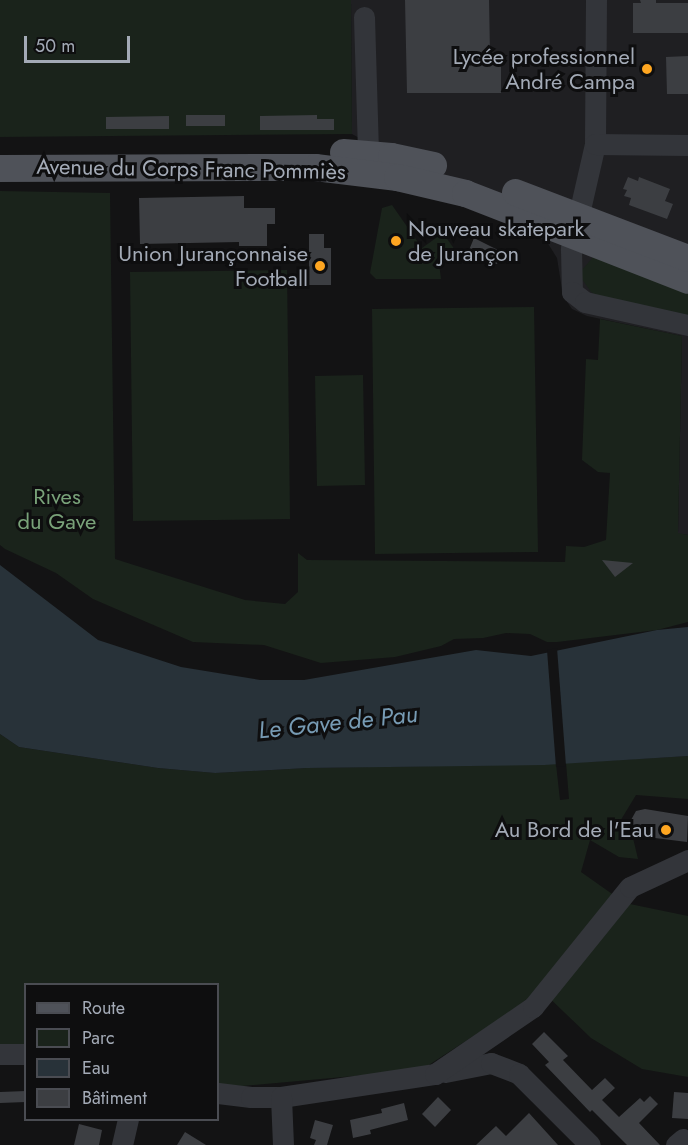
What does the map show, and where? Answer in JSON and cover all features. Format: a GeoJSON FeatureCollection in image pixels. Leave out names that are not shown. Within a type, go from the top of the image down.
{"type":"FeatureCollection","features":[{"type":"Feature","properties":{"kind":"main road","name":"Avenue du Corps Franc Pommiès"},"geometry":{"type":"LineString","coordinates":[[0,149],[303,150],[368,154],[448,169],[576,226],[688,280]]}},
{"type":"Feature","properties":{"kind":"main road","name":"Avenue du Corps Franc Pommiès"},"geometry":{"type":"LineString","coordinates":[[0,168],[315,167],[350,170],[425,182],[688,258]]}},
{"type":"Feature","properties":{"kind":"street"},"geometry":{"type":"LineString","coordinates":[[596,0],[596,144],[576,226],[570,277],[572,292],[585,302],[688,325]]}},
{"type":"Feature","properties":{"kind":"street"},"geometry":{"type":"LineString","coordinates":[[364,17],[368,154]]}},
{"type":"Feature","properties":{"kind":"street"},"geometry":{"type":"LineString","coordinates":[[596,144],[688,145]]}},
{"type":"Feature","properties":{"kind":"street"},"geometry":{"type":"LineString","coordinates":[[435,1074],[533,1007],[630,887],[688,860]]}},
{"type":"Feature","properties":{"kind":"street"},"geometry":{"type":"LineString","coordinates":[[0,1053],[24,1054]]}},
{"type":"Feature","properties":{"kind":"street"},"geometry":{"type":"LineString","coordinates":[[219,1093],[251,1097],[281,1097],[435,1074],[490,1063],[519,1074],[590,1145]]}},
{"type":"Feature","properties":{"kind":"street"},"geometry":{"type":"LineString","coordinates":[[281,1097],[283,1145]]}},
{"type":"Feature","properties":{"kind":"street"},"geometry":{"type":"LineString","coordinates":[[122,1145],[128,1121]]}},
{"type":"Feature","properties":{"kind":"shaded area"},"geometry":{"type":"Polygon","coordinates":[[[351,0],[688,0],[688,535],[678,534],[682,336],[587,316],[572,309],[563,296],[557,258],[547,242],[352,134],[351,0]]]}},
{"type":"Feature","properties":{"kind":"green space"},"geometry":{"type":"Polygon","coordinates":[[[0,0],[351,0],[352,134],[0,137],[0,0]]]}},
{"type":"Feature","properties":{"kind":"green space","name":"Rives du Gave"},"geometry":{"type":"Polygon","coordinates":[[[0,191],[110,193],[115,559],[245,600],[285,604],[298,592],[298,553],[307,560],[565,562],[566,546],[584,547],[606,540],[610,473],[598,472],[582,460],[586,359],[598,360],[600,319],[682,336],[678,533],[688,535],[688,622],[657,630],[557,642],[547,642],[530,634],[506,633],[483,638],[454,639],[441,646],[395,657],[321,663],[264,645],[193,642],[93,599],[56,573],[5,549],[0,545],[0,191]]]}},
{"type":"Feature","properties":{"kind":"green space","name":"Nouveau skatepark de Jurançon"},"geometry":{"type":"Polygon","coordinates":[[[392,205],[422,248],[443,233],[455,250],[439,263],[441,279],[376,279],[370,273],[382,208],[392,205]]]}},
{"type":"Feature","properties":{"kind":"green space"},"geometry":{"type":"Polygon","coordinates":[[[594,256],[688,291],[688,315],[598,296],[591,292],[582,279],[582,270],[594,256]]]}},
{"type":"Feature","properties":{"kind":"green space"},"geometry":{"type":"Polygon","coordinates":[[[287,270],[290,519],[133,521],[130,272],[287,270]]]}},
{"type":"Feature","properties":{"kind":"green space"},"geometry":{"type":"Polygon","coordinates":[[[534,307],[538,552],[375,554],[372,309],[534,307]]]}},
{"type":"Feature","properties":{"kind":"green space"},"geometry":{"type":"Polygon","coordinates":[[[363,375],[365,485],[317,486],[315,376],[363,375]]]}},
{"type":"Feature","properties":{"kind":"green space"},"geometry":{"type":"Polygon","coordinates":[[[0,734],[19,747],[158,768],[215,773],[307,768],[556,764],[560,800],[569,799],[566,763],[688,756],[688,799],[636,795],[619,823],[633,838],[638,859],[619,857],[590,840],[581,872],[625,903],[688,916],[688,1077],[642,1069],[591,1038],[540,989],[506,1015],[421,1070],[242,1086],[219,1084],[219,983],[24,983],[24,1047],[0,1046],[0,734]]]}},
{"type":"Feature","properties":{"kind":"water","name":"Le Gave de Pau"},"geometry":{"type":"Polygon","coordinates":[[[0,565],[98,640],[181,667],[260,680],[304,680],[476,650],[531,656],[657,630],[688,627],[688,756],[544,765],[307,768],[215,773],[158,768],[19,747],[0,734],[0,565]]]}},
{"type":"Feature","properties":{"kind":"pier"},"geometry":{"type":"Polygon","coordinates":[[[557,648],[566,766],[556,767],[547,650],[557,648]]]}},
{"type":"Feature","properties":{"kind":"building"},"geometry":{"type":"Polygon","coordinates":[[[405,0],[489,0],[490,54],[501,55],[501,93],[407,93],[405,0]]]}},
{"type":"Feature","properties":{"kind":"building"},"geometry":{"type":"Polygon","coordinates":[[[640,0],[656,0],[656,3],[688,3],[688,33],[633,33],[633,3],[641,3],[640,0]]]}},
{"type":"Feature","properties":{"kind":"building"},"geometry":{"type":"Polygon","coordinates":[[[688,56],[688,94],[667,94],[666,57],[688,56]]]}},
{"type":"Feature","properties":{"kind":"building"},"geometry":{"type":"Polygon","coordinates":[[[186,115],[225,115],[225,126],[186,126],[186,115]]]}},
{"type":"Feature","properties":{"kind":"building"},"geometry":{"type":"Polygon","coordinates":[[[317,115],[317,119],[334,119],[334,130],[260,130],[260,116],[317,115]]]}},
{"type":"Feature","properties":{"kind":"building"},"geometry":{"type":"Polygon","coordinates":[[[169,116],[169,129],[106,129],[106,117],[169,116]]]}},
{"type":"Feature","properties":{"kind":"building"},"geometry":{"type":"Polygon","coordinates":[[[628,177],[638,181],[639,177],[670,189],[665,201],[673,204],[667,219],[629,205],[631,198],[624,196],[627,190],[623,189],[628,177]]]}},
{"type":"Feature","properties":{"kind":"building"},"geometry":{"type":"Polygon","coordinates":[[[244,196],[244,208],[275,208],[275,224],[267,224],[267,246],[239,246],[239,242],[140,244],[139,198],[244,196]]]}},
{"type":"Feature","properties":{"kind":"building","name":"Union Jurançonnaise Football"},"geometry":{"type":"Polygon","coordinates":[[[309,234],[324,234],[324,248],[331,248],[331,285],[309,285],[309,234]]]}},
{"type":"Feature","properties":{"kind":"building"},"geometry":{"type":"Polygon","coordinates":[[[474,238],[502,252],[497,264],[491,262],[490,264],[467,255],[474,238]]]}},
{"type":"Feature","properties":{"kind":"building"},"geometry":{"type":"Polygon","coordinates":[[[602,560],[633,563],[615,577],[602,560]]]}},
{"type":"Feature","properties":{"kind":"building"},"geometry":{"type":"Polygon","coordinates":[[[645,809],[688,816],[687,842],[655,838],[655,832],[641,835],[633,829],[631,820],[636,811],[645,809]]]}},
{"type":"Feature","properties":{"kind":"building"},"geometry":{"type":"Polygon","coordinates":[[[544,1032],[568,1056],[563,1060],[592,1090],[605,1078],[615,1088],[602,1100],[619,1117],[640,1098],[644,1102],[650,1096],[658,1104],[639,1123],[660,1145],[627,1145],[592,1110],[590,1112],[545,1065],[549,1062],[532,1044],[544,1032]]]}},
{"type":"Feature","properties":{"kind":"building"},"geometry":{"type":"Polygon","coordinates":[[[24,1091],[24,1102],[0,1103],[0,1092],[24,1091]]]}},
{"type":"Feature","properties":{"kind":"building"},"geometry":{"type":"Polygon","coordinates":[[[674,1092],[688,1093],[688,1119],[672,1118],[674,1092]]]}},
{"type":"Feature","properties":{"kind":"building"},"geometry":{"type":"Polygon","coordinates":[[[438,1097],[451,1110],[435,1127],[422,1114],[438,1097]]]}},
{"type":"Feature","properties":{"kind":"building"},"geometry":{"type":"Polygon","coordinates":[[[404,1103],[408,1120],[370,1130],[371,1134],[353,1138],[350,1120],[382,1113],[381,1109],[404,1103]]]}},
{"type":"Feature","properties":{"kind":"building"},"geometry":{"type":"Polygon","coordinates":[[[529,1113],[558,1145],[476,1145],[496,1126],[506,1136],[529,1113]]]}},
{"type":"Feature","properties":{"kind":"building"},"geometry":{"type":"Polygon","coordinates":[[[315,1120],[333,1125],[327,1145],[314,1145],[316,1140],[310,1138],[315,1120]]]}},
{"type":"Feature","properties":{"kind":"building"},"geometry":{"type":"Polygon","coordinates":[[[79,1124],[102,1130],[99,1145],[74,1145],[79,1124]]]}},
{"type":"Feature","properties":{"kind":"building"},"geometry":{"type":"Polygon","coordinates":[[[185,1132],[206,1145],[177,1145],[185,1132]]]}},
{"type":"Feature","properties":{"kind":"place","name":"Lycée professionnel André Campa"},"geometry":{"type":"Point","coordinates":[647,69]}},
{"type":"Feature","properties":{"kind":"place","name":"Nouveau skatepark de Jurançon"},"geometry":{"type":"Point","coordinates":[396,241]}},
{"type":"Feature","properties":{"kind":"place","name":"Union Jurançonnaise Football"},"geometry":{"type":"Point","coordinates":[320,266]}},
{"type":"Feature","properties":{"kind":"place","name":"Au Bord de l'Eau"},"geometry":{"type":"Point","coordinates":[666,830]}}]}
